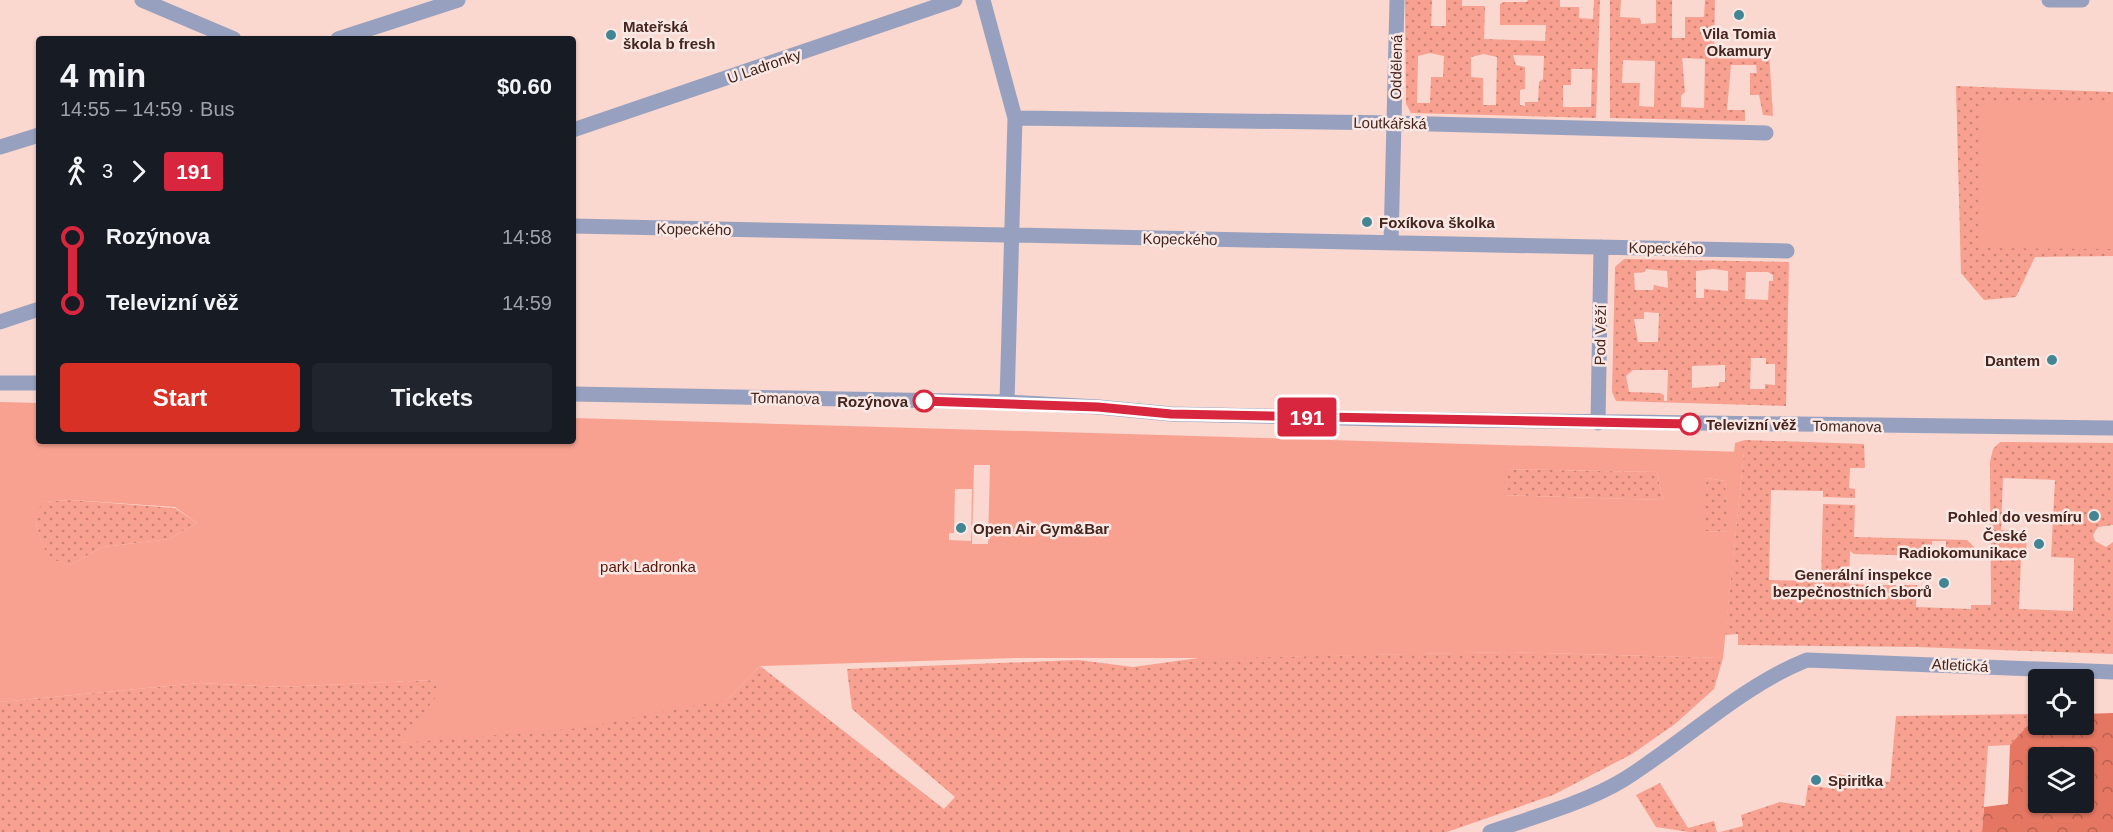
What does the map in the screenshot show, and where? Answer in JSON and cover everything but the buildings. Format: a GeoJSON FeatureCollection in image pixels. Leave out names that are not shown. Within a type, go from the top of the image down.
{"type":"FeatureCollection","features":[{"type":"Feature","properties":{"kind":"street"},"geometry":{"type":"LineString","coordinates":[[142,0],[227,36]]}},
{"type":"Feature","properties":{"kind":"street"},"geometry":{"type":"LineString","coordinates":[[347,36],[458,0]]}},
{"type":"Feature","properties":{"kind":"street","name":"U Ladronky"},"geometry":{"type":"LineString","coordinates":[[576,129],[955,0]]}},
{"type":"Feature","properties":{"kind":"street"},"geometry":{"type":"LineString","coordinates":[[983,0],[1015,118],[1007,402]]}},
{"type":"Feature","properties":{"kind":"street","name":"Oddělená"},"geometry":{"type":"LineString","coordinates":[[1391,243],[1397,0]]}},
{"type":"Feature","properties":{"kind":"street"},"geometry":{"type":"LineString","coordinates":[[2049,0],[2082,0]]}},
{"type":"Feature","properties":{"kind":"street","name":"Loutkářská"},"geometry":{"type":"LineString","coordinates":[[1015,118],[1394,123],[1766,133]]}},
{"type":"Feature","properties":{"kind":"street"},"geometry":{"type":"LineString","coordinates":[[0,147],[36,136]]}},
{"type":"Feature","properties":{"kind":"street","name":"Kopeckého"},"geometry":{"type":"LineString","coordinates":[[576,226],[1786,251]]}},
{"type":"Feature","properties":{"kind":"street","name":"Pod Věží"},"geometry":{"type":"LineString","coordinates":[[1598,423],[1601,247]]}},
{"type":"Feature","properties":{"kind":"street"},"geometry":{"type":"LineString","coordinates":[[0,322],[36,310]]}},
{"type":"Feature","properties":{"kind":"street"},"geometry":{"type":"LineString","coordinates":[[0,383],[36,383]]}},
{"type":"Feature","properties":{"kind":"street","name":"Tomanova"},"geometry":{"type":"LineString","coordinates":[[576,394],[1007,402],[1171,414],[1598,423],[2113,428]]}},
{"type":"Feature","properties":{"kind":"street","name":"Atletická"},"geometry":{"type":"LineString","coordinates":[[1490,832],[1567,805],[1621,782],[1764,681],[1807,660],[2113,672]]}},
{"type":"Feature","properties":{"kind":"green space"},"geometry":{"type":"Polygon","coordinates":[[[1405,0],[1432,0],[1431,26],[1446,26],[1446,0],[1462,0],[1462,6],[1485,6],[1484,39],[1545,41],[1546,25],[1500,25],[1500,4],[1527,2],[1528,0],[1560,0],[1560,7],[1579,7],[1579,18],[1593,19],[1594,0],[1600,0],[1596,118],[1411,113],[1406,104],[1405,0]],[[1430,53],[1418,56],[1417,103],[1430,103],[1431,77],[1443,77],[1444,56],[1430,53]],[[1484,54],[1471,57],[1471,77],[1483,78],[1483,105],[1496,105],[1497,57],[1484,54]],[[1513,55],[1516,65],[1525,67],[1525,89],[1520,90],[1520,105],[1525,106],[1525,102],[1538,102],[1539,82],[1543,79],[1544,56],[1513,55]],[[1571,69],[1571,85],[1563,85],[1563,107],[1591,107],[1592,69],[1571,69]]]}},
{"type":"Feature","properties":{"kind":"green space"},"geometry":{"type":"Polygon","coordinates":[[[1610,0],[1621,0],[1620,17],[1640,18],[1641,24],[1656,23],[1656,0],[1672,0],[1672,38],[1685,38],[1685,17],[1704,17],[1705,0],[1715,0],[1714,50],[1769,51],[1773,116],[1763,115],[1759,95],[1750,95],[1750,73],[1757,73],[1756,65],[1731,65],[1727,110],[1745,110],[1745,121],[1610,118],[1610,0]],[[1682,58],[1685,92],[1681,96],[1681,107],[1704,108],[1705,59],[1682,58]],[[1623,60],[1622,83],[1640,83],[1639,106],[1654,107],[1655,61],[1623,60]]]}},
{"type":"Feature","properties":{"kind":"green space"},"geometry":{"type":"Polygon","coordinates":[[[1956,86],[2113,92],[2113,256],[2035,257],[2016,297],[1984,300],[1961,273],[1956,86]]]}},
{"type":"Feature","properties":{"kind":"green space"},"geometry":{"type":"Polygon","coordinates":[[[1979,102],[2113,103],[2113,249],[1978,248],[1979,102]]]}},
{"type":"Feature","properties":{"kind":"green space"},"geometry":{"type":"Polygon","coordinates":[[[1624,259],[1789,262],[1786,406],[1616,401],[1612,392],[1615,267],[1624,259]],[[1646,269],[1645,272],[1634,273],[1635,290],[1653,290],[1654,285],[1668,288],[1667,271],[1646,269]],[[1713,269],[1696,271],[1696,298],[1704,298],[1704,289],[1728,291],[1728,271],[1713,269]],[[1746,272],[1745,299],[1768,300],[1769,281],[1773,281],[1773,275],[1768,272],[1746,272]],[[1644,312],[1644,319],[1634,319],[1638,342],[1658,342],[1659,313],[1644,312]],[[1751,358],[1750,389],[1765,389],[1765,384],[1775,385],[1775,364],[1766,364],[1766,358],[1751,358]],[[1725,365],[1692,366],[1692,388],[1719,386],[1719,382],[1725,382],[1725,365]],[[1633,370],[1626,376],[1629,392],[1660,393],[1664,395],[1664,401],[1667,401],[1668,370],[1633,370]]]}},
{"type":"Feature","properties":{"kind":"green space","name":"park Ladronka"},"geometry":{"type":"Polygon","coordinates":[[[0,402],[36,403],[36,444],[576,444],[576,418],[1744,452],[1723,658],[1509,652],[1236,658],[1015,658],[760,666],[728,699],[581,728],[400,743],[439,693],[434,680],[281,687],[200,683],[0,702],[0,402]],[[974,465],[972,544],[988,544],[990,465],[974,465]],[[1505,469],[1504,495],[1663,500],[1657,472],[1505,469]],[[1708,478],[1705,485],[1705,531],[1729,532],[1725,481],[1708,478]],[[955,489],[954,533],[949,533],[949,540],[971,541],[972,489],[955,489]],[[71,500],[41,502],[36,525],[48,558],[70,565],[103,547],[169,539],[197,523],[175,507],[71,500]]]}},
{"type":"Feature","properties":{"kind":"green space"},"geometry":{"type":"Polygon","coordinates":[[[1745,440],[1864,444],[1865,468],[1850,468],[1849,488],[1855,489],[1855,498],[1823,497],[1823,491],[1771,490],[1769,580],[1821,581],[1823,504],[1855,505],[1854,537],[1967,540],[1976,549],[1976,556],[1948,555],[1946,541],[1932,541],[1932,556],[1854,554],[1850,551],[1849,584],[1870,585],[1871,589],[1875,589],[1875,585],[1896,585],[1897,590],[1901,590],[1901,585],[1917,585],[1916,607],[1971,609],[1971,605],[1991,605],[1990,462],[1993,449],[2000,442],[2113,443],[2113,525],[2098,527],[2093,535],[2095,541],[2106,547],[2113,542],[2113,654],[1917,647],[1738,645],[1738,634],[1725,635],[1744,452],[1734,452],[1735,443],[1745,440]],[[2003,478],[2001,530],[2027,531],[2026,556],[2021,557],[2019,609],[2073,611],[2074,558],[2051,557],[2055,480],[2003,478]]]}},
{"type":"Feature","properties":{"kind":"green space"},"geometry":{"type":"Polygon","coordinates":[[[1504,469],[1657,472],[1663,500],[1504,495],[1504,469]]]}},
{"type":"Feature","properties":{"kind":"green space"},"geometry":{"type":"Polygon","coordinates":[[[1708,478],[1725,481],[1730,532],[1705,531],[1705,485],[1708,478]]]}},
{"type":"Feature","properties":{"kind":"green space"},"geometry":{"type":"Polygon","coordinates":[[[71,500],[175,508],[197,523],[169,539],[103,547],[70,565],[48,559],[36,525],[40,502],[71,500]]]}},
{"type":"Feature","properties":{"kind":"green space"},"geometry":{"type":"Polygon","coordinates":[[[1509,652],[1723,658],[1714,689],[1675,724],[1632,754],[1553,795],[1447,832],[0,832],[0,702],[200,683],[281,687],[434,680],[440,693],[401,743],[728,699],[760,666],[944,809],[955,797],[852,709],[847,669],[1078,660],[1133,667],[1199,658],[1509,652]]]}},
{"type":"Feature","properties":{"kind":"green space"},"geometry":{"type":"Polygon","coordinates":[[[2113,713],[2113,832],[1982,832],[1984,807],[2008,804],[2010,745],[2028,725],[2028,735],[2094,735],[2094,714],[2113,713]]]}},
{"type":"Feature","properties":{"kind":"green space"},"geometry":{"type":"Polygon","coordinates":[[[2028,714],[2028,725],[2010,745],[1988,746],[1982,832],[1720,832],[1743,826],[1741,815],[1780,802],[1805,806],[1808,785],[1835,789],[1837,774],[1890,782],[1896,716],[2028,714]]]}},
{"type":"Feature","properties":{"kind":"green space"},"geometry":{"type":"Polygon","coordinates":[[[1660,783],[1688,828],[1714,821],[1717,832],[1689,832],[1656,827],[1636,795],[1660,783]]]}},
{"type":"Feature","properties":{"kind":"bus line","name":"191"},"geometry":{"type":"LineString","coordinates":[[924,401],[1007,402],[1171,414],[1489,422],[1690,424]]}},
{"type":"Feature","properties":{"kind":"place","name":"Vila Tomia Okamury"},"geometry":{"type":"Point","coordinates":[1739,15]}},
{"type":"Feature","properties":{"kind":"place","name":"Mateřská škola b fresh"},"geometry":{"type":"Point","coordinates":[611,35]}},
{"type":"Feature","properties":{"kind":"place","name":"Foxíkova školka"},"geometry":{"type":"Point","coordinates":[1367,222]}},
{"type":"Feature","properties":{"kind":"place","name":"Dantem"},"geometry":{"type":"Point","coordinates":[2052,360]}},
{"type":"Feature","properties":{"kind":"place","name":"Rozýnova"},"geometry":{"type":"Point","coordinates":[924,401]}},
{"type":"Feature","properties":{"kind":"place","name":"Televizní věž"},"geometry":{"type":"Point","coordinates":[1690,424]}},
{"type":"Feature","properties":{"kind":"place","name":"Pohled do vesmíru"},"geometry":{"type":"Point","coordinates":[2094,516]}},
{"type":"Feature","properties":{"kind":"place","name":"Open Air Gym&Bar"},"geometry":{"type":"Point","coordinates":[961,528]}},
{"type":"Feature","properties":{"kind":"place","name":"České Radiokomunikace"},"geometry":{"type":"Point","coordinates":[2039,544]}},
{"type":"Feature","properties":{"kind":"place","name":"Generální inspekce bezpečnostních sborů"},"geometry":{"type":"Point","coordinates":[1944,583]}},
{"type":"Feature","properties":{"kind":"place","name":"Spiritka"},"geometry":{"type":"Point","coordinates":[1816,780]}}]}
